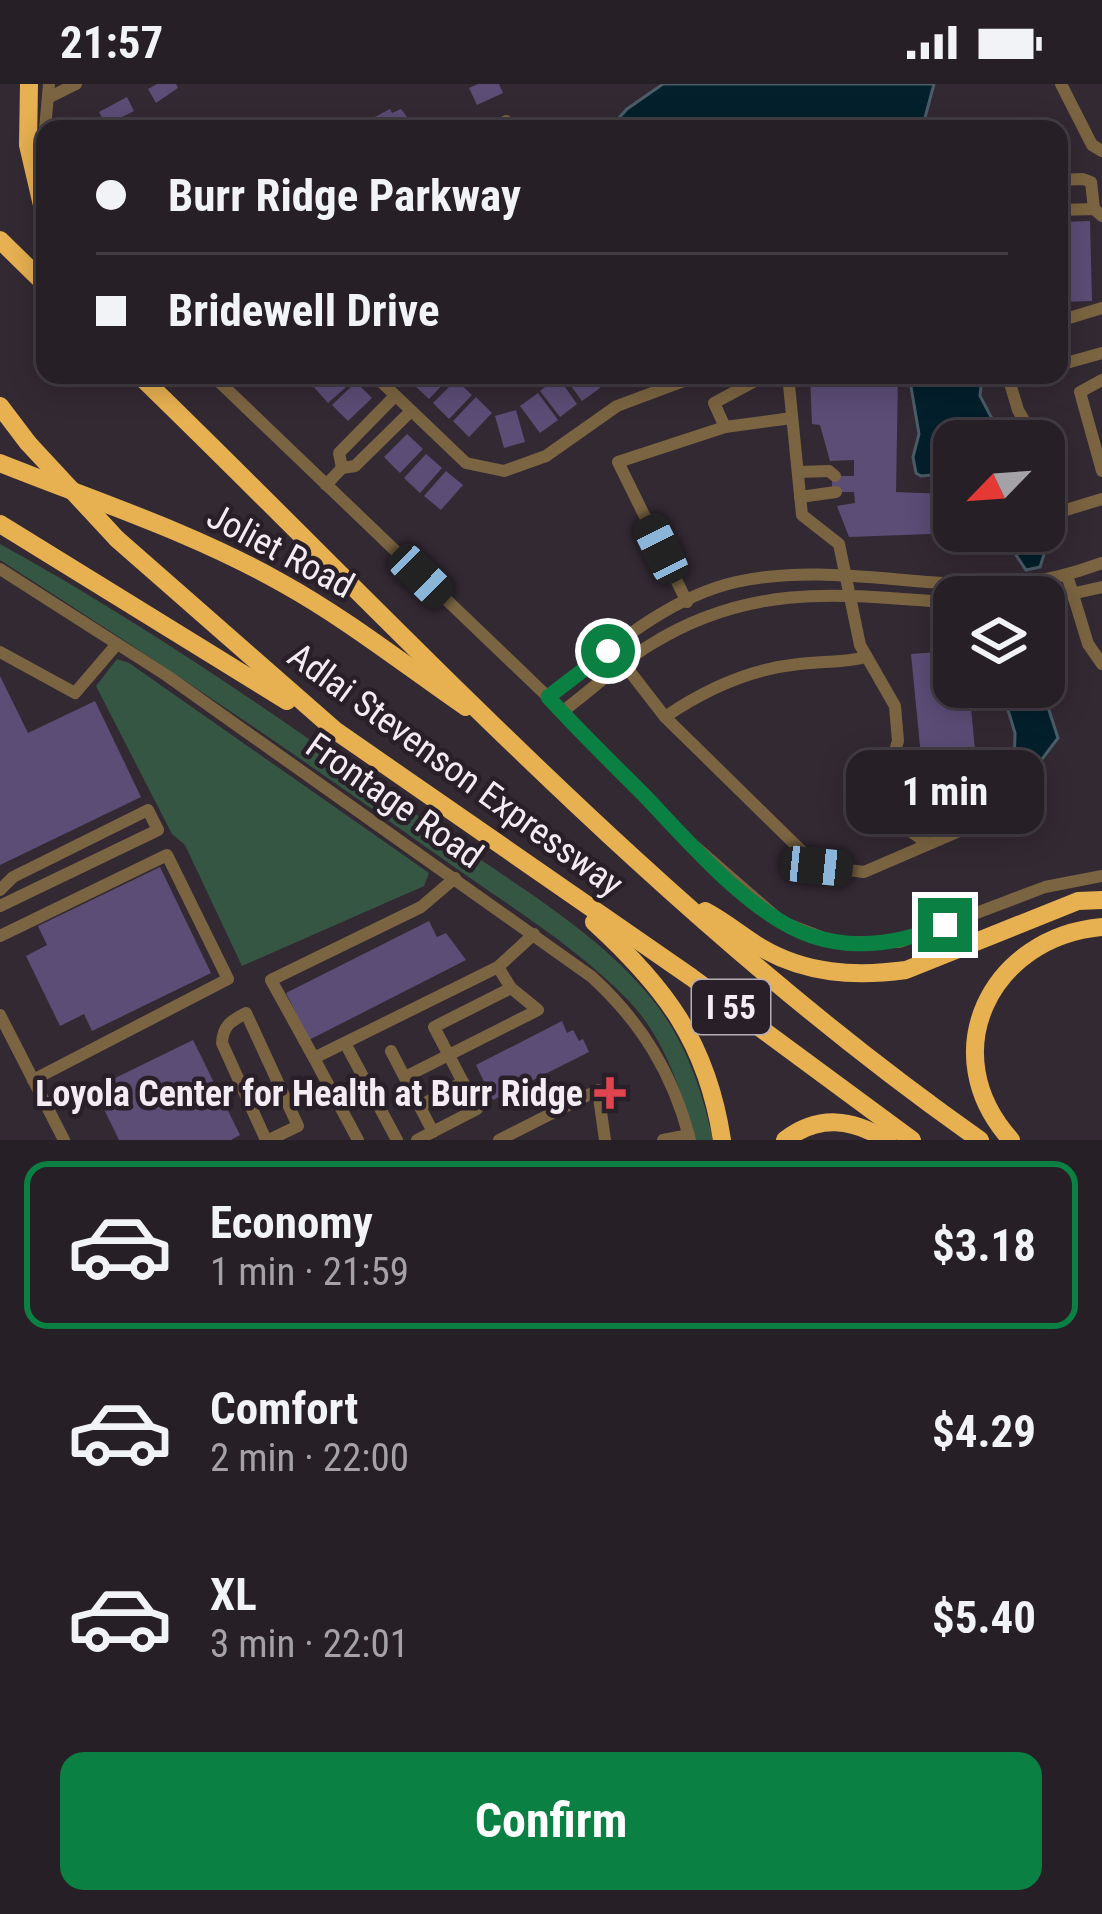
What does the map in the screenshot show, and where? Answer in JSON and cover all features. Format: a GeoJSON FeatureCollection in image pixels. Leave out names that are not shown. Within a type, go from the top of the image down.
{"type":"FeatureCollection","features":[{"type":"Feature","properties":{"kind":"highway"},"geometry":{"type":"LineString","coordinates":[[29,84],[28,145],[36,179]]}},
{"type":"Feature","properties":{"kind":"highway"},"geometry":{"type":"LineString","coordinates":[[0,240],[36,275]]}},
{"type":"Feature","properties":{"kind":"highway","name":"Adlai Stevenson Expressway"},"geometry":{"type":"LineString","coordinates":[[148,384],[670,893],[856,1048],[980,1140]]}},
{"type":"Feature","properties":{"kind":"highway"},"geometry":{"type":"LineString","coordinates":[[164,384],[235,468]]}},
{"type":"Feature","properties":{"kind":"highway","name":"Adlai Stevenson Expressway"},"geometry":{"type":"LineString","coordinates":[[0,406],[117,539],[336,730],[691,977],[912,1140]]}},
{"type":"Feature","properties":{"kind":"highway","name":"Joliet Road"},"geometry":{"type":"LineString","coordinates":[[0,464],[154,521],[279,581],[508,736]]}},
{"type":"Feature","properties":{"kind":"highway"},"geometry":{"type":"LineString","coordinates":[[0,524],[336,730]]}},
{"type":"Feature","properties":{"kind":"highway"},"geometry":{"type":"LineString","coordinates":[[547,878],[646,970],[665,994],[699,1057],[722,1140]]}},
{"type":"Feature","properties":{"kind":"highway"},"geometry":{"type":"LineString","coordinates":[[670,893],[782,959],[844,975],[906,970],[1052,910],[1078,901],[1102,900]]}},
{"type":"Feature","properties":{"kind":"highway"},"geometry":{"type":"LineString","coordinates":[[1011,1140],[986,1107],[976,1079],[976,1028],[987,1000],[1011,968],[1028,955],[1069,934],[1102,927]]}},
{"type":"Feature","properties":{"kind":"highway"},"geometry":{"type":"LineString","coordinates":[[785,1140],[805,1128],[832,1121],[848,1121],[887,1140]]}},
{"type":"Feature","properties":{"kind":"street"},"geometry":{"type":"LineString","coordinates":[[48,91],[76,84]]}},
{"type":"Feature","properties":{"kind":"street"},"geometry":{"type":"LineString","coordinates":[[1061,84],[1092,145],[1102,151]]}},
{"type":"Feature","properties":{"kind":"street"},"geometry":{"type":"LineString","coordinates":[[1068,179],[1091,182],[1098,212],[1068,210]]}},
{"type":"Feature","properties":{"kind":"street"},"geometry":{"type":"LineString","coordinates":[[1068,318],[1102,308]]}},
{"type":"Feature","properties":{"kind":"street"},"geometry":{"type":"LineString","coordinates":[[1068,362],[1102,352]]}},
{"type":"Feature","properties":{"kind":"street"},"geometry":{"type":"LineString","coordinates":[[1102,380],[1080,392],[1102,471]]}},
{"type":"Feature","properties":{"kind":"street"},"geometry":{"type":"LineString","coordinates":[[221,384],[548,697],[691,843],[782,922],[809,935],[859,944],[900,942],[1045,886],[1102,876]]}},
{"type":"Feature","properties":{"kind":"street"},"geometry":{"type":"LineString","coordinates":[[382,384],[466,463],[491,471],[517,470],[546,456],[617,406],[676,384]]}},
{"type":"Feature","properties":{"kind":"street"},"geometry":{"type":"LineString","coordinates":[[725,428],[714,403],[749,384]]}},
{"type":"Feature","properties":{"kind":"street"},"geometry":{"type":"LineString","coordinates":[[789,384],[802,515],[839,544],[860,645],[896,706],[898,741],[877,807],[928,844]]}},
{"type":"Feature","properties":{"kind":"street"},"geometry":{"type":"LineString","coordinates":[[1010,384],[1024,420]]}},
{"type":"Feature","properties":{"kind":"street"},"geometry":{"type":"LineString","coordinates":[[342,468],[339,453],[394,398]]}},
{"type":"Feature","properties":{"kind":"street"},"geometry":{"type":"LineString","coordinates":[[326,485],[342,468],[356,466],[410,412]]}},
{"type":"Feature","properties":{"kind":"street"},"geometry":{"type":"LineString","coordinates":[[687,602],[618,462],[725,428],[792,418]]}},
{"type":"Feature","properties":{"kind":"street"},"geometry":{"type":"LineString","coordinates":[[798,472],[829,471],[835,476]]}},
{"type":"Feature","properties":{"kind":"street"},"geometry":{"type":"LineString","coordinates":[[800,497],[836,492]]}},
{"type":"Feature","properties":{"kind":"street"},"geometry":{"type":"LineString","coordinates":[[1065,510],[1102,500]]}},
{"type":"Feature","properties":{"kind":"street"},"geometry":{"type":"LineString","coordinates":[[548,697],[648,623],[732,583],[797,573],[986,585],[1067,575],[1102,563]]}},
{"type":"Feature","properties":{"kind":"street","name":"Frontage Road"},"geometry":{"type":"LineString","coordinates":[[0,569],[117,644],[592,977],[637,1023],[669,1077],[689,1137]]}},
{"type":"Feature","properties":{"kind":"street"},"geometry":{"type":"LineString","coordinates":[[1067,575],[1088,644],[1102,664]]}},
{"type":"Feature","properties":{"kind":"street"},"geometry":{"type":"LineString","coordinates":[[1065,597],[1102,587]]}},
{"type":"Feature","properties":{"kind":"street"},"geometry":{"type":"LineString","coordinates":[[562,712],[624,664],[703,616],[768,598],[848,594],[933,601]]}},
{"type":"Feature","properties":{"kind":"street"},"geometry":{"type":"LineString","coordinates":[[0,652],[75,693],[117,644]]}},
{"type":"Feature","properties":{"kind":"street"},"geometry":{"type":"LineString","coordinates":[[665,717],[742,676],[866,657]]}},
{"type":"Feature","properties":{"kind":"street"},"geometry":{"type":"LineString","coordinates":[[624,664],[665,717],[817,866],[864,872],[985,820]]}},
{"type":"Feature","properties":{"kind":"street"},"geometry":{"type":"LineString","coordinates":[[0,890],[13,877],[148,810],[158,830],[0,906]]}},
{"type":"Feature","properties":{"kind":"street"},"geometry":{"type":"LineString","coordinates":[[0,936],[166,855],[228,979],[33,1080]]}},
{"type":"Feature","properties":{"kind":"street"},"geometry":{"type":"LineString","coordinates":[[358,1140],[271,980],[421,907],[455,878]]}},
{"type":"Feature","properties":{"kind":"street"},"geometry":{"type":"LineString","coordinates":[[314,1058],[498,967],[534,934]]}},
{"type":"Feature","properties":{"kind":"street"},"geometry":{"type":"LineString","coordinates":[[405,1077],[538,1010],[511,988],[498,967]]}},
{"type":"Feature","properties":{"kind":"street"},"geometry":{"type":"LineString","coordinates":[[417,1140],[477,1109],[434,1027],[511,988]]}},
{"type":"Feature","properties":{"kind":"street"},"geometry":{"type":"LineString","coordinates":[[246,1013],[298,1126],[267,1140],[221,1042],[222,1031],[246,1013]]}},
{"type":"Feature","properties":{"kind":"street"},"geometry":{"type":"LineString","coordinates":[[0,1015],[63,1140]]}},
{"type":"Feature","properties":{"kind":"street"},"geometry":{"type":"LineString","coordinates":[[345,1043],[397,1140]]}},
{"type":"Feature","properties":{"kind":"street"},"geometry":{"type":"LineString","coordinates":[[391,1051],[433,1132]]}},
{"type":"Feature","properties":{"kind":"street"},"geometry":{"type":"LineString","coordinates":[[420,1106],[463,1082]]}},
{"type":"Feature","properties":{"kind":"street"},"geometry":{"type":"LineString","coordinates":[[499,1140],[598,1090],[605,1140]]}},
{"type":"Feature","properties":{"kind":"street"},"geometry":{"type":"LineString","coordinates":[[663,1140],[689,1137]]}},
{"type":"Feature","properties":{"kind":"green space"},"geometry":{"type":"Polygon","coordinates":[[[0,544],[230,685],[583,932],[631,975],[674,1031],[698,1084],[713,1140],[696,1140],[653,1032],[629,1001],[586,961],[277,743],[0,560],[0,544]]]}},
{"type":"Feature","properties":{"kind":"green space"},"geometry":{"type":"Polygon","coordinates":[[[117,659],[429,873],[424,886],[242,966],[185,845],[172,834],[96,686],[117,659]]]}},
{"type":"Feature","properties":{"kind":"water"},"geometry":{"type":"Polygon","coordinates":[[[663,84],[934,84],[924,120],[617,120],[663,84]]]}},
{"type":"Feature","properties":{"kind":"water"},"geometry":{"type":"Polygon","coordinates":[[[911,384],[981,384],[980,396],[993,420],[933,420],[933,475],[916,473],[913,457],[919,434],[911,384]]]}},
{"type":"Feature","properties":{"kind":"water"},"geometry":{"type":"Polygon","coordinates":[[[1014,552],[1045,552],[1040,567],[1026,570],[1014,552]]]}},
{"type":"Feature","properties":{"kind":"water"},"geometry":{"type":"Polygon","coordinates":[[[1007,708],[1048,708],[1058,738],[1033,771],[1021,775],[1014,770],[1015,733],[1007,708]]]}},
{"type":"Feature","properties":{"kind":"building"},"geometry":{"type":"Polygon","coordinates":[[[157,84],[178,88],[156,103],[148,89],[157,84]]]}},
{"type":"Feature","properties":{"kind":"building"},"geometry":{"type":"Polygon","coordinates":[[[499,84],[503,93],[477,105],[469,88],[499,84]]]}},
{"type":"Feature","properties":{"kind":"building"},"geometry":{"type":"Polygon","coordinates":[[[127,97],[134,111],[116,120],[103,120],[99,112],[127,97]]]}},
{"type":"Feature","properties":{"kind":"building"},"geometry":{"type":"Polygon","coordinates":[[[401,109],[409,120],[374,120],[401,109]]]}},
{"type":"Feature","properties":{"kind":"building"},"geometry":{"type":"Polygon","coordinates":[[[1090,221],[1092,301],[1068,302],[1068,222],[1090,221]]]}},
{"type":"Feature","properties":{"kind":"building"},"geometry":{"type":"Polygon","coordinates":[[[315,384],[350,384],[328,403],[315,384]]]}},
{"type":"Feature","properties":{"kind":"building"},"geometry":{"type":"Polygon","coordinates":[[[354,384],[372,398],[348,421],[332,405],[354,384]]]}},
{"type":"Feature","properties":{"kind":"building"},"geometry":{"type":"Polygon","coordinates":[[[413,384],[443,384],[429,399],[413,384]]]}},
{"type":"Feature","properties":{"kind":"building"},"geometry":{"type":"Polygon","coordinates":[[[452,384],[460,384],[472,395],[449,419],[433,403],[452,384]]]}},
{"type":"Feature","properties":{"kind":"building"},"geometry":{"type":"Polygon","coordinates":[[[549,384],[563,384],[577,404],[560,417],[540,391],[549,384]]]}},
{"type":"Feature","properties":{"kind":"building"},"geometry":{"type":"Polygon","coordinates":[[[570,384],[597,384],[600,388],[582,401],[570,384]]]}},
{"type":"Feature","properties":{"kind":"building"},"geometry":{"type":"Polygon","coordinates":[[[810,384],[898,384],[896,492],[933,494],[933,533],[849,537],[837,506],[855,503],[854,492],[832,492],[832,476],[854,476],[854,460],[830,461],[820,425],[812,424],[810,384]]]}},
{"type":"Feature","properties":{"kind":"building"},"geometry":{"type":"Polygon","coordinates":[[[538,393],[558,420],[540,433],[520,406],[538,393]]]}},
{"type":"Feature","properties":{"kind":"building"},"geometry":{"type":"Polygon","coordinates":[[[476,397],[492,413],[469,437],[453,421],[476,397]]]}},
{"type":"Feature","properties":{"kind":"building"},"geometry":{"type":"Polygon","coordinates":[[[516,410],[525,442],[504,448],[495,416],[516,410]]]}},
{"type":"Feature","properties":{"kind":"building"},"geometry":{"type":"Polygon","coordinates":[[[407,434],[423,449],[400,473],[384,457],[407,434]]]}},
{"type":"Feature","properties":{"kind":"building"},"geometry":{"type":"Polygon","coordinates":[[[426,454],[442,468],[420,493],[404,478],[426,454]]]}},
{"type":"Feature","properties":{"kind":"building"},"geometry":{"type":"Polygon","coordinates":[[[446,471],[463,485],[441,510],[424,496],[446,471]]]}},
{"type":"Feature","properties":{"kind":"building"},"geometry":{"type":"Polygon","coordinates":[[[933,652],[933,708],[971,708],[978,782],[924,787],[911,654],[933,652]]]}},
{"type":"Feature","properties":{"kind":"building"},"geometry":{"type":"Polygon","coordinates":[[[0,676],[28,733],[95,701],[141,797],[0,865],[0,676]]]}},
{"type":"Feature","properties":{"kind":"building"},"geometry":{"type":"Polygon","coordinates":[[[160,867],[211,973],[92,1031],[84,1014],[60,1026],[26,956],[47,945],[38,926],[160,867]]]}},
{"type":"Feature","properties":{"kind":"building"},"geometry":{"type":"Polygon","coordinates":[[[429,921],[437,937],[446,933],[466,960],[309,1040],[286,993],[429,921]]]}},
{"type":"Feature","properties":{"kind":"building"},"geometry":{"type":"Polygon","coordinates":[[[562,1021],[567,1033],[573,1030],[589,1052],[493,1100],[476,1065],[562,1021]]]}},
{"type":"Feature","properties":{"kind":"building"},"geometry":{"type":"Polygon","coordinates":[[[193,1040],[240,1135],[231,1140],[119,1140],[101,1103],[116,1096],[109,1081],[193,1040]]]}},
{"type":"Feature","properties":{"kind":"place","name":"Loyola Center for Health at Burr Ridge"},"geometry":{"type":"Point","coordinates":[610,1093]}},
{"type":"Feature","properties":{"kind":"route"},"geometry":{"type":"LineString","coordinates":[[608,651],[548,697],[758,904],[782,922],[835,942],[900,942],[945,925]]}}]}
